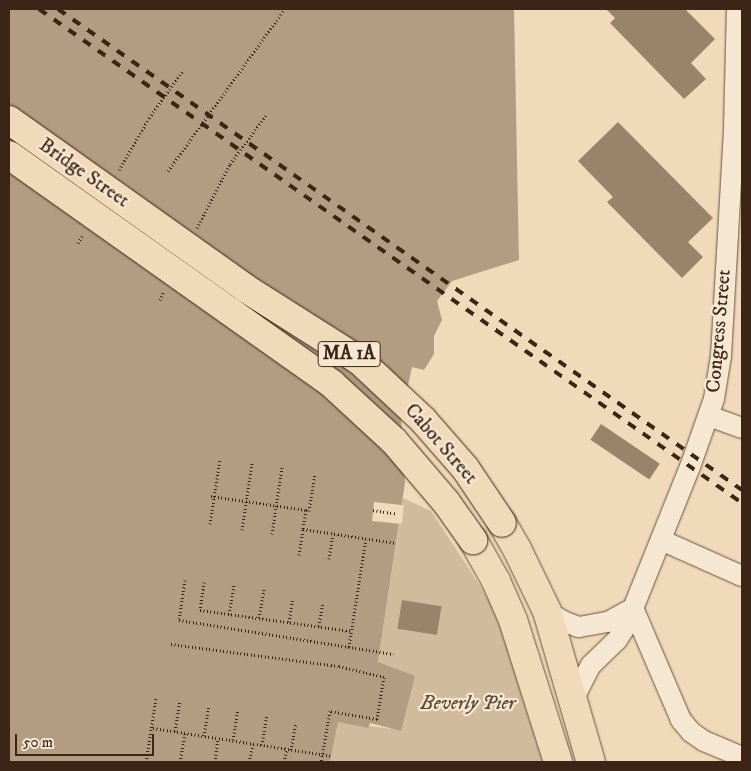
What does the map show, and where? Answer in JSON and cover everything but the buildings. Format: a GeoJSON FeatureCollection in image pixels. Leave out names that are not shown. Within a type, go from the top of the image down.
{"type":"FeatureCollection","features":[{"type":"Feature","properties":{"kind":"highway","name":"Bridge Street"},"geometry":{"type":"LineString","coordinates":[[9,120],[159,227]]}},
{"type":"Feature","properties":{"kind":"highway","name":"Bridge Street"},"geometry":{"type":"LineString","coordinates":[[9,155],[153,256]]}},
{"type":"Feature","properties":{"kind":"highway","name":"Cabot Street"},"geometry":{"type":"LineString","coordinates":[[159,227],[245,288],[334,343],[366,367],[423,420],[465,468],[517,549],[546,611],[591,762]]}},
{"type":"Feature","properties":{"kind":"highway","name":"Cabot Street"},"geometry":{"type":"LineString","coordinates":[[153,256],[301,360],[365,412],[421,470],[473,540],[496,581],[513,620],[558,762]]}},
{"type":"Feature","properties":{"kind":"street","name":"Congress Street"},"geometry":{"type":"LineString","coordinates":[[573,700],[591,665],[617,640],[633,608],[709,416],[721,356],[738,130],[737,9]]}},
{"type":"Feature","properties":{"kind":"street"},"geometry":{"type":"LineString","coordinates":[[709,416],[742,428]]}},
{"type":"Feature","properties":{"kind":"street"},"geometry":{"type":"LineString","coordinates":[[660,540],[742,576]]}},
{"type":"Feature","properties":{"kind":"street"},"geometry":{"type":"LineString","coordinates":[[546,611],[563,621],[579,627],[608,622],[633,608],[681,720],[691,732],[704,741],[742,758]]}},
{"type":"Feature","properties":{"kind":"path"},"geometry":{"type":"LineString","coordinates":[[168,171],[284,10]]}},
{"type":"Feature","properties":{"kind":"path"},"geometry":{"type":"LineString","coordinates":[[116,176],[149,118],[182,72]]}},
{"type":"Feature","properties":{"kind":"path"},"geometry":{"type":"LineString","coordinates":[[195,232],[230,164],[267,114]]}},
{"type":"Feature","properties":{"kind":"path"},"geometry":{"type":"LineString","coordinates":[[78,243],[88,226]]}},
{"type":"Feature","properties":{"kind":"path"},"geometry":{"type":"LineString","coordinates":[[160,300],[168,283]]}},
{"type":"Feature","properties":{"kind":"path"},"geometry":{"type":"LineString","coordinates":[[210,524],[220,459]]}},
{"type":"Feature","properties":{"kind":"path"},"geometry":{"type":"LineString","coordinates":[[242,530],[252,462]]}},
{"type":"Feature","properties":{"kind":"path"},"geometry":{"type":"LineString","coordinates":[[272,534],[282,467]]}},
{"type":"Feature","properties":{"kind":"path"},"geometry":{"type":"LineString","coordinates":[[213,496],[309,511],[315,474]]}},
{"type":"Feature","properties":{"kind":"path"},"geometry":{"type":"LineString","coordinates":[[299,555],[306,510]]}},
{"type":"Feature","properties":{"kind":"path"},"geometry":{"type":"LineString","coordinates":[[373,510],[397,514]]}},
{"type":"Feature","properties":{"kind":"path"},"geometry":{"type":"LineString","coordinates":[[303,529],[396,543]]}},
{"type":"Feature","properties":{"kind":"path"},"geometry":{"type":"LineString","coordinates":[[329,559],[333,534]]}},
{"type":"Feature","properties":{"kind":"path"},"geometry":{"type":"LineString","coordinates":[[349,647],[366,539]]}},
{"type":"Feature","properties":{"kind":"path"},"geometry":{"type":"LineString","coordinates":[[185,580],[178,620],[393,654]]}},
{"type":"Feature","properties":{"kind":"path"},"geometry":{"type":"LineString","coordinates":[[204,582],[200,610],[351,631]]}},
{"type":"Feature","properties":{"kind":"path"},"geometry":{"type":"LineString","coordinates":[[229,614],[234,586]]}},
{"type":"Feature","properties":{"kind":"path"},"geometry":{"type":"LineString","coordinates":[[259,618],[264,589]]}},
{"type":"Feature","properties":{"kind":"path"},"geometry":{"type":"LineString","coordinates":[[290,622],[293,598]]}},
{"type":"Feature","properties":{"kind":"path"},"geometry":{"type":"LineString","coordinates":[[319,626],[323,602]]}},
{"type":"Feature","properties":{"kind":"path"},"geometry":{"type":"LineString","coordinates":[[171,644],[339,666],[384,677],[378,719],[330,711],[321,762]]}},
{"type":"Feature","properties":{"kind":"path"},"geometry":{"type":"LineString","coordinates":[[146,762],[156,698]]}},
{"type":"Feature","properties":{"kind":"path"},"geometry":{"type":"LineString","coordinates":[[175,731],[180,700]]}},
{"type":"Feature","properties":{"kind":"path"},"geometry":{"type":"LineString","coordinates":[[204,736],[209,705]]}},
{"type":"Feature","properties":{"kind":"path"},"geometry":{"type":"LineString","coordinates":[[233,740],[238,710]]}},
{"type":"Feature","properties":{"kind":"path"},"geometry":{"type":"LineString","coordinates":[[262,745],[267,715]]}},
{"type":"Feature","properties":{"kind":"path"},"geometry":{"type":"LineString","coordinates":[[284,762],[296,722]]}},
{"type":"Feature","properties":{"kind":"path"},"geometry":{"type":"LineString","coordinates":[[153,728],[331,756]]}},
{"type":"Feature","properties":{"kind":"path"},"geometry":{"type":"LineString","coordinates":[[180,762],[185,733]]}},
{"type":"Feature","properties":{"kind":"path"},"geometry":{"type":"LineString","coordinates":[[215,762],[218,738]]}},
{"type":"Feature","properties":{"kind":"path"},"geometry":{"type":"LineString","coordinates":[[249,762],[252,744]]}},
{"type":"Feature","properties":{"kind":"green space","name":"Beverly Pier"},"geometry":{"type":"Polygon","coordinates":[[[403,498],[431,511],[500,616],[550,762],[330,762],[338,722],[401,730],[378,663],[403,498]]]}},
{"type":"Feature","properties":{"kind":"shaded area"},"geometry":{"type":"Polygon","coordinates":[[[9,9],[514,9],[519,260],[452,281],[437,301],[442,320],[434,336],[434,354],[424,370],[412,367],[401,417],[405,483],[378,662],[415,676],[401,731],[370,723],[368,728],[338,722],[330,762],[9,762],[9,9]]]}},
{"type":"Feature","properties":{"kind":"pier"},"geometry":{"type":"Polygon","coordinates":[[[374,502],[404,505],[402,524],[372,521],[374,502]]]}},
{"type":"Feature","properties":{"kind":"railway"},"geometry":{"type":"LineString","coordinates":[[39,9],[742,503]]}},
{"type":"Feature","properties":{"kind":"railway"},"geometry":{"type":"LineString","coordinates":[[58,9],[742,490]]}}]}
